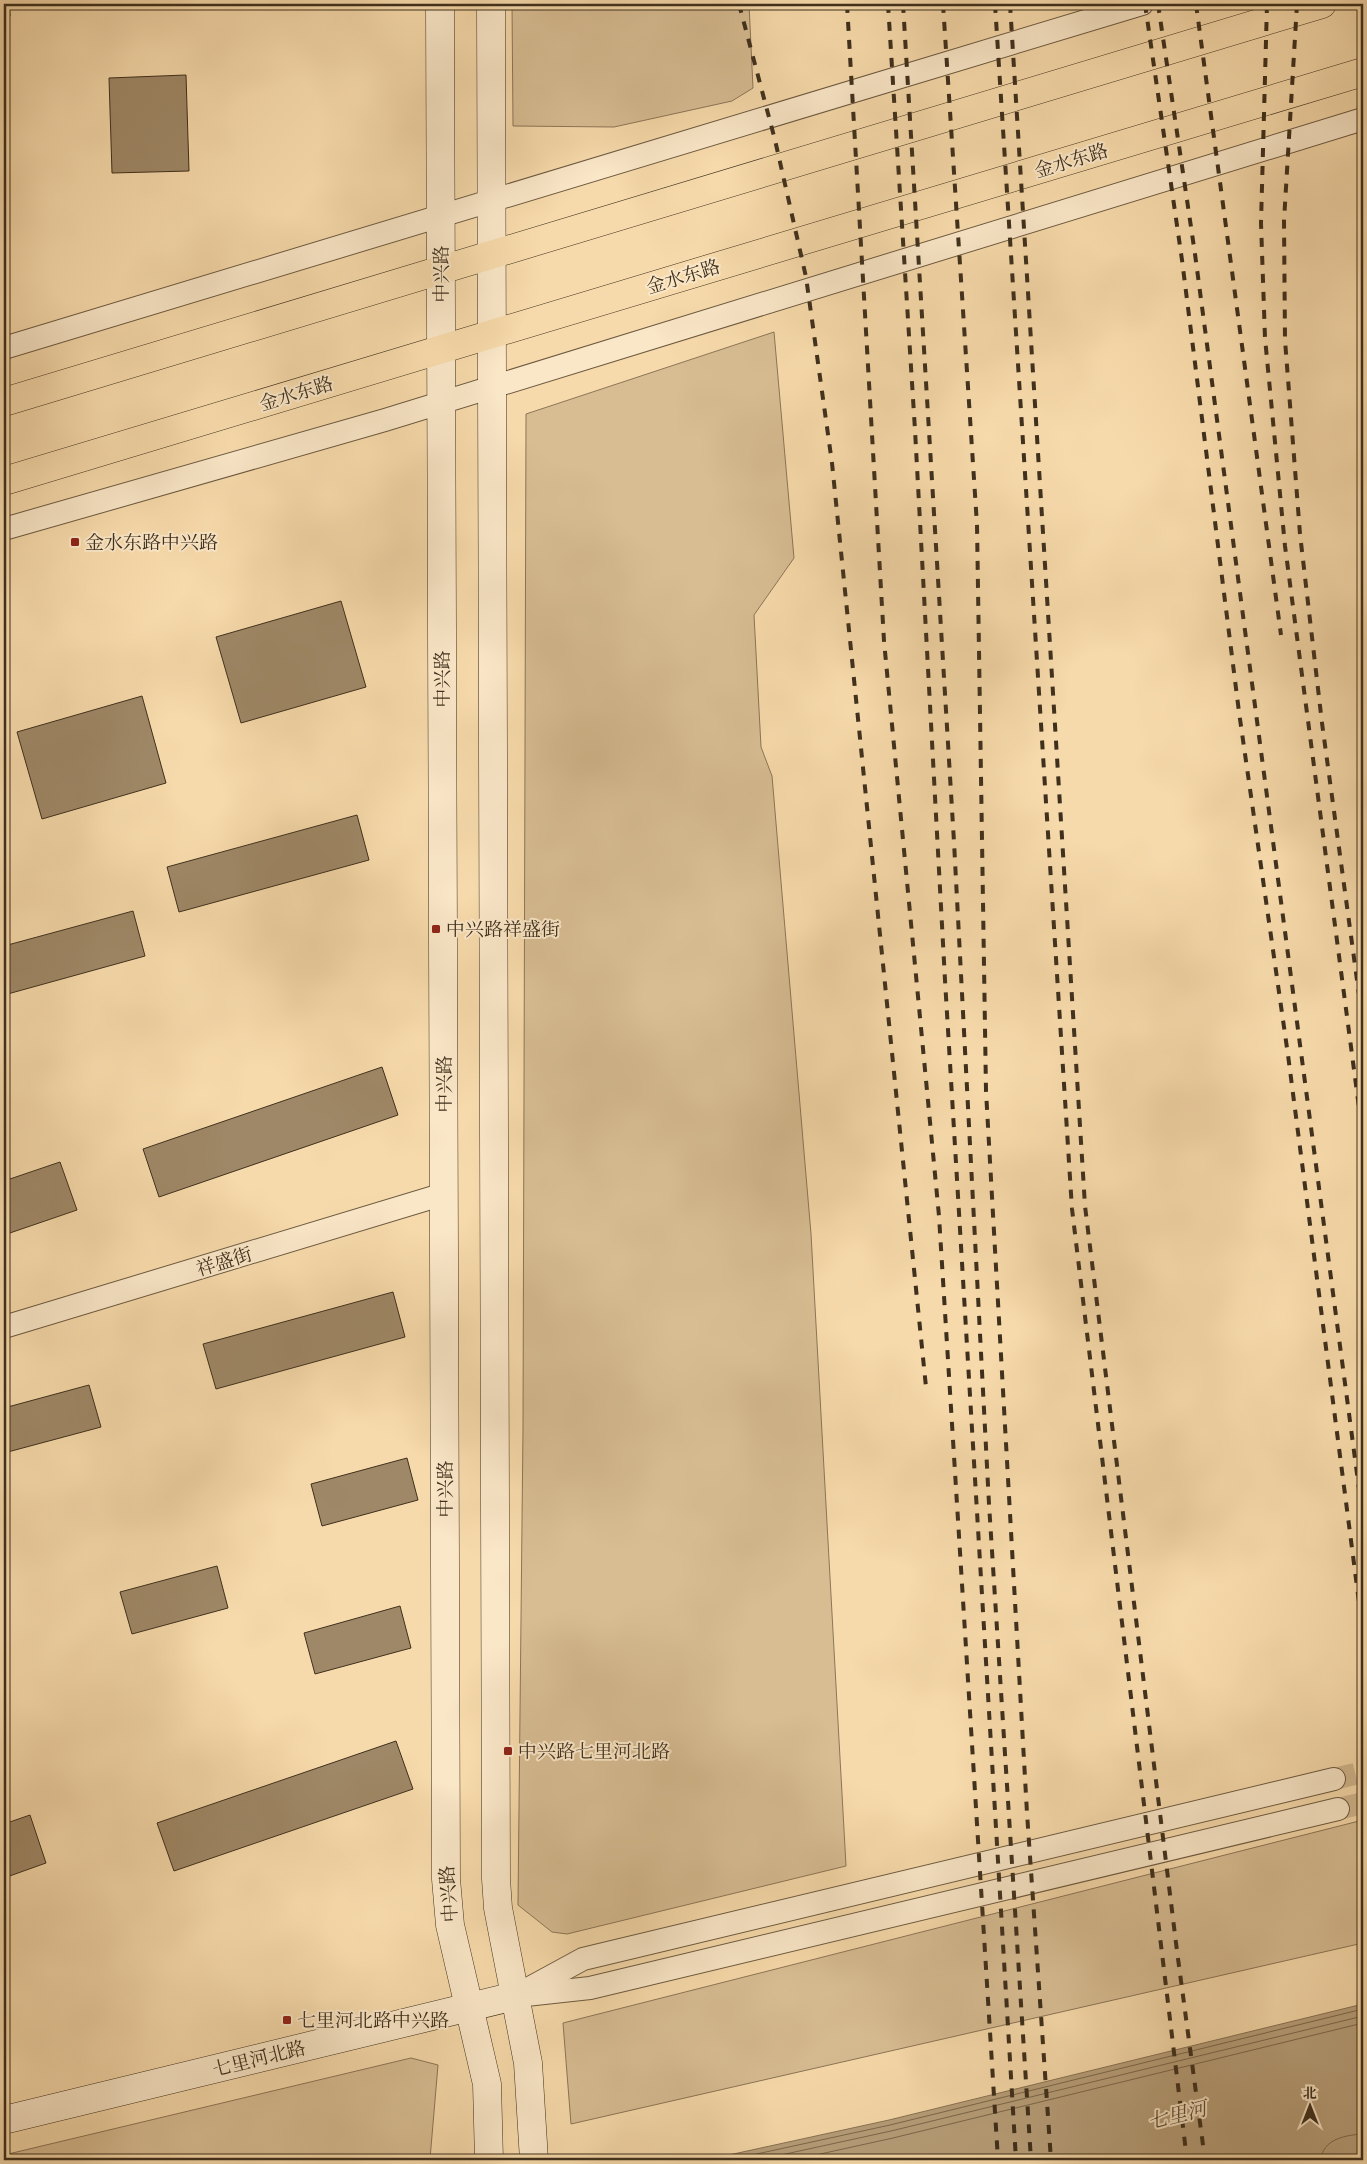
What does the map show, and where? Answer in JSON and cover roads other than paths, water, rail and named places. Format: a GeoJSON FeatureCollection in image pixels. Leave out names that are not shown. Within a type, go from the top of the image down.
{"type":"FeatureCollection","features":[{"type":"Feature","properties":{"kind":"main road"},"geometry":{"type":"LineString","coordinates":[[4,402],[1322,4]]}},
{"type":"Feature","properties":{"kind":"main road","name":"金水东路"},"geometry":{"type":"LineString","coordinates":[[4,481],[1363,72]]}},
{"type":"Feature","properties":{"kind":"street","name":"中兴路"},"geometry":{"type":"LineString","coordinates":[[440,4],[446,1879],[450,1925],[487,2084],[489,2160]]}},
{"type":"Feature","properties":{"kind":"street"},"geometry":{"type":"LineString","coordinates":[[491,4],[496,1879],[498,1908],[528,2063],[534,2160]]}},
{"type":"Feature","properties":{"kind":"street"},"geometry":{"type":"LineString","coordinates":[[4,348],[1142,4]]}},
{"type":"Feature","properties":{"kind":"street"},"geometry":{"type":"LineString","coordinates":[[4,529],[441,402],[1363,119]]}},
{"type":"Feature","properties":{"kind":"street","name":"祥盛街"},"geometry":{"type":"LineString","coordinates":[[4,1327],[444,1194]]}},
{"type":"Feature","properties":{"kind":"street"},"geometry":{"type":"LineString","coordinates":[[515,1996],[583,1959],[1334,1779]]}},
{"type":"Feature","properties":{"kind":"street"},"geometry":{"type":"LineString","coordinates":[[515,1996],[590,1988],[1338,1809]]}},
{"type":"Feature","properties":{"kind":"street","name":"七里河北路"},"geometry":{"type":"LineString","coordinates":[[4,2120],[515,1996]]}},
{"type":"Feature","properties":{"kind":"water","name":"七里河"},"geometry":{"type":"Polygon","coordinates":[[[1363,2004],[1363,2153],[1330,2160],[706,2160],[889,2120],[1363,2004]]]}},
{"type":"Feature","properties":{"kind":"tunnel"},"geometry":{"type":"LineString","coordinates":[[1334,1779],[1363,1772]]}},
{"type":"Feature","properties":{"kind":"tunnel"},"geometry":{"type":"LineString","coordinates":[[1338,1809],[1363,1803]]}},
{"type":"Feature","properties":{"kind":"railway"},"geometry":{"type":"LineString","coordinates":[[739,4],[775,140],[806,277],[832,463],[926,1387]]}},
{"type":"Feature","properties":{"kind":"railway"},"geometry":{"type":"LineString","coordinates":[[847,4],[884,641],[939,1216],[998,2160]]}},
{"type":"Feature","properties":{"kind":"railway"},"geometry":{"type":"LineString","coordinates":[[888,4],[915,430],[945,980],[1016,2160]]}},
{"type":"Feature","properties":{"kind":"railway"},"geometry":{"type":"LineString","coordinates":[[903,4],[954,842],[989,1504],[1031,2160]]}},
{"type":"Feature","properties":{"kind":"railway"},"geometry":{"type":"LineString","coordinates":[[943,4],[977,525],[986,1091],[1027,1813],[1051,2160]]}},
{"type":"Feature","properties":{"kind":"railway"},"geometry":{"type":"LineString","coordinates":[[995,4],[1072,1209],[1187,2160]]}},
{"type":"Feature","properties":{"kind":"railway"},"geometry":{"type":"LineString","coordinates":[[1010,4],[1085,1206],[1177,1951],[1205,2160]]}},
{"type":"Feature","properties":{"kind":"railway"},"geometry":{"type":"LineString","coordinates":[[1145,4],[1182,260],[1239,712],[1288,1055],[1363,1633]]}},
{"type":"Feature","properties":{"kind":"railway"},"geometry":{"type":"LineString","coordinates":[[1158,4],[1195,254],[1363,1519]]}},
{"type":"Feature","properties":{"kind":"railway"},"geometry":{"type":"LineString","coordinates":[[1196,4],[1281,635]]}},
{"type":"Feature","properties":{"kind":"railway"},"geometry":{"type":"LineString","coordinates":[[1267,4],[1261,223],[1265,338],[1285,546],[1363,1138]]}},
{"type":"Feature","properties":{"kind":"railway"},"geometry":{"type":"LineString","coordinates":[[1297,4],[1284,221],[1285,340],[1300,534],[1322,723],[1363,1024]]}},
{"type":"Feature","properties":{"kind":"place","name":"金水东路中兴路"},"geometry":{"type":"Point","coordinates":[75,542]}},
{"type":"Feature","properties":{"kind":"place","name":"中兴路祥盛街"},"geometry":{"type":"Point","coordinates":[436,929]}},
{"type":"Feature","properties":{"kind":"place","name":"中兴路七里河北路"},"geometry":{"type":"Point","coordinates":[508,1751]}},
{"type":"Feature","properties":{"kind":"place","name":"七里河北路中兴路"},"geometry":{"type":"Point","coordinates":[287,2020]}}]}
